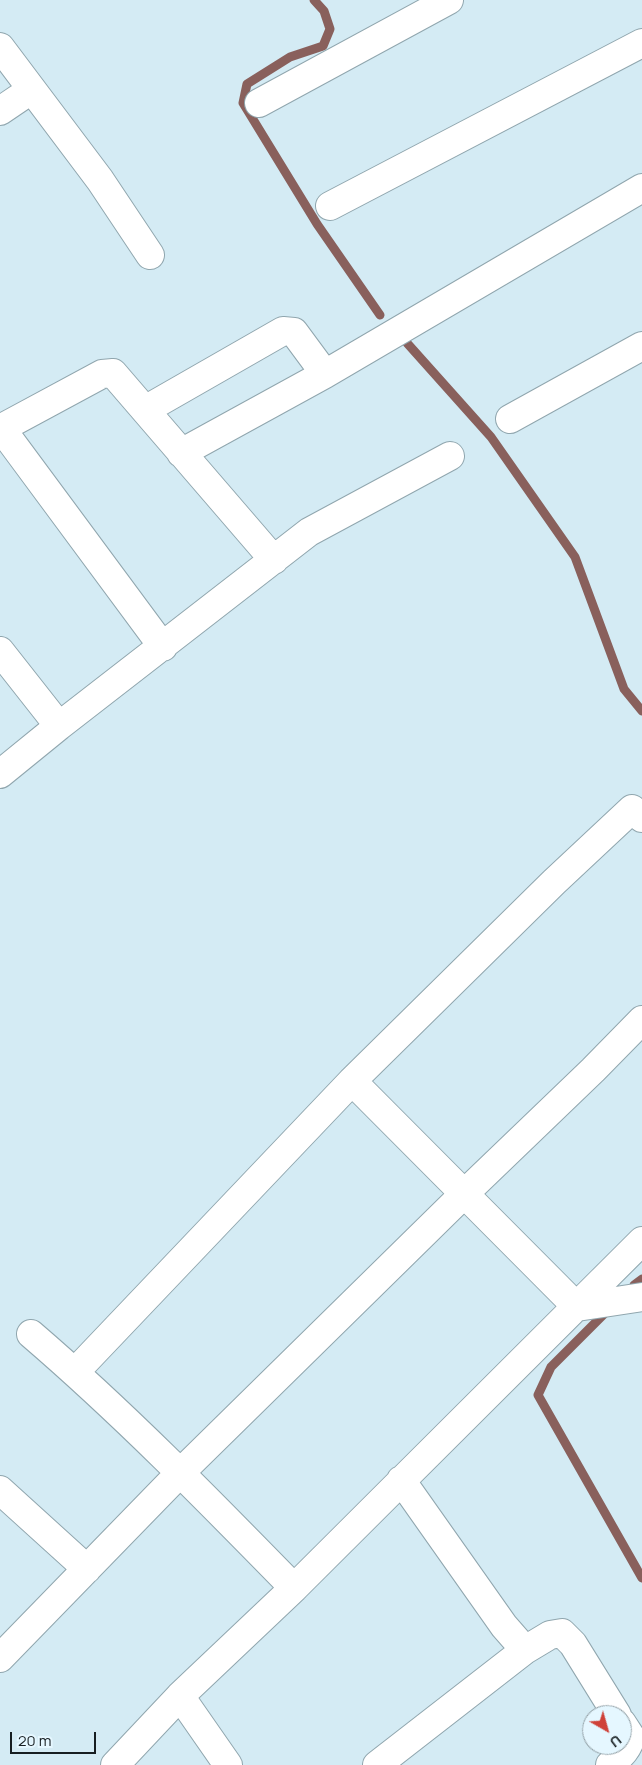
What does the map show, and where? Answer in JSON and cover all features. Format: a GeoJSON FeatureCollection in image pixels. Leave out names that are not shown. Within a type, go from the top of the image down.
{"type":"FeatureCollection","features":[{"type":"Feature","properties":{"kind":"street"},"geometry":{"type":"LineString","coordinates":[[259,103],[449,0]]}},
{"type":"Feature","properties":{"kind":"street"},"geometry":{"type":"LineString","coordinates":[[330,206],[642,43]]}},
{"type":"Feature","properties":{"kind":"street"},"geometry":{"type":"LineString","coordinates":[[0,48],[100,180],[150,255]]}},
{"type":"Feature","properties":{"kind":"street"},"geometry":{"type":"LineString","coordinates":[[0,111],[31,90]]}},
{"type":"Feature","properties":{"kind":"street"},"geometry":{"type":"LineString","coordinates":[[181,454],[325,374],[642,188]]}},
{"type":"Feature","properties":{"kind":"street"},"geometry":{"type":"LineString","coordinates":[[145,410],[283,331],[294,332],[325,374]]}},
{"type":"Feature","properties":{"kind":"street"},"geometry":{"type":"LineString","coordinates":[[510,419],[642,346]]}},
{"type":"Feature","properties":{"kind":"street"},"geometry":{"type":"LineString","coordinates":[[163,646],[0,429],[102,374],[113,373],[274,560]]}},
{"type":"Feature","properties":{"kind":"street"},"geometry":{"type":"LineString","coordinates":[[0,774],[59,726],[310,532],[450,456]]}},
{"type":"Feature","properties":{"kind":"street"},"geometry":{"type":"LineString","coordinates":[[0,651],[59,726]]}},
{"type":"Feature","properties":{"kind":"street"},"geometry":{"type":"LineString","coordinates":[[75,1372],[352,1081],[554,882],[639,808]]}},
{"type":"Feature","properties":{"kind":"street"},"geometry":{"type":"LineString","coordinates":[[0,1658],[180,1472],[642,1020]]}},
{"type":"Feature","properties":{"kind":"street"},"geometry":{"type":"LineString","coordinates":[[352,1081],[577,1307]]}},
{"type":"Feature","properties":{"kind":"street"},"geometry":{"type":"LineString","coordinates":[[115,1765],[180,1696],[294,1588],[642,1241]]}},
{"type":"Feature","properties":{"kind":"street"},"geometry":{"type":"LineString","coordinates":[[577,1307],[642,1297]]}},
{"type":"Feature","properties":{"kind":"street"},"geometry":{"type":"LineString","coordinates":[[30,1334],[75,1372],[180,1472],[294,1588]]}},
{"type":"Feature","properties":{"kind":"street"},"geometry":{"type":"LineString","coordinates":[[401,1480],[504,1626],[525,1650]]}},
{"type":"Feature","properties":{"kind":"street"},"geometry":{"type":"LineString","coordinates":[[0,1490],[87,1569]]}},
{"type":"Feature","properties":{"kind":"street"},"geometry":{"type":"LineString","coordinates":[[377,1765],[525,1650],[550,1635],[562,1633],[573,1644],[611,1705]]}},
{"type":"Feature","properties":{"kind":"street"},"geometry":{"type":"LineString","coordinates":[[180,1696],[228,1765]]}},
{"type":"Feature","properties":{"kind":"street"},"geometry":{"type":"LineString","coordinates":[[610,1765],[622,1755]]}},
{"type":"Feature","properties":{"kind":"waterway"},"geometry":{"type":"LineString","coordinates":[[314,0],[324,11],[330,29],[323,46],[290,57],[247,84],[243,103],[317,224],[380,315]]}},
{"type":"Feature","properties":{"kind":"waterway"},"geometry":{"type":"LineString","coordinates":[[407,343],[491,437],[575,557],[624,689],[642,711]]}},
{"type":"Feature","properties":{"kind":"waterway"},"geometry":{"type":"LineString","coordinates":[[634,1285],[642,1279]]}},
{"type":"Feature","properties":{"kind":"waterway"},"geometry":{"type":"LineString","coordinates":[[607,1311],[551,1367],[538,1395],[642,1578]]}}]}
